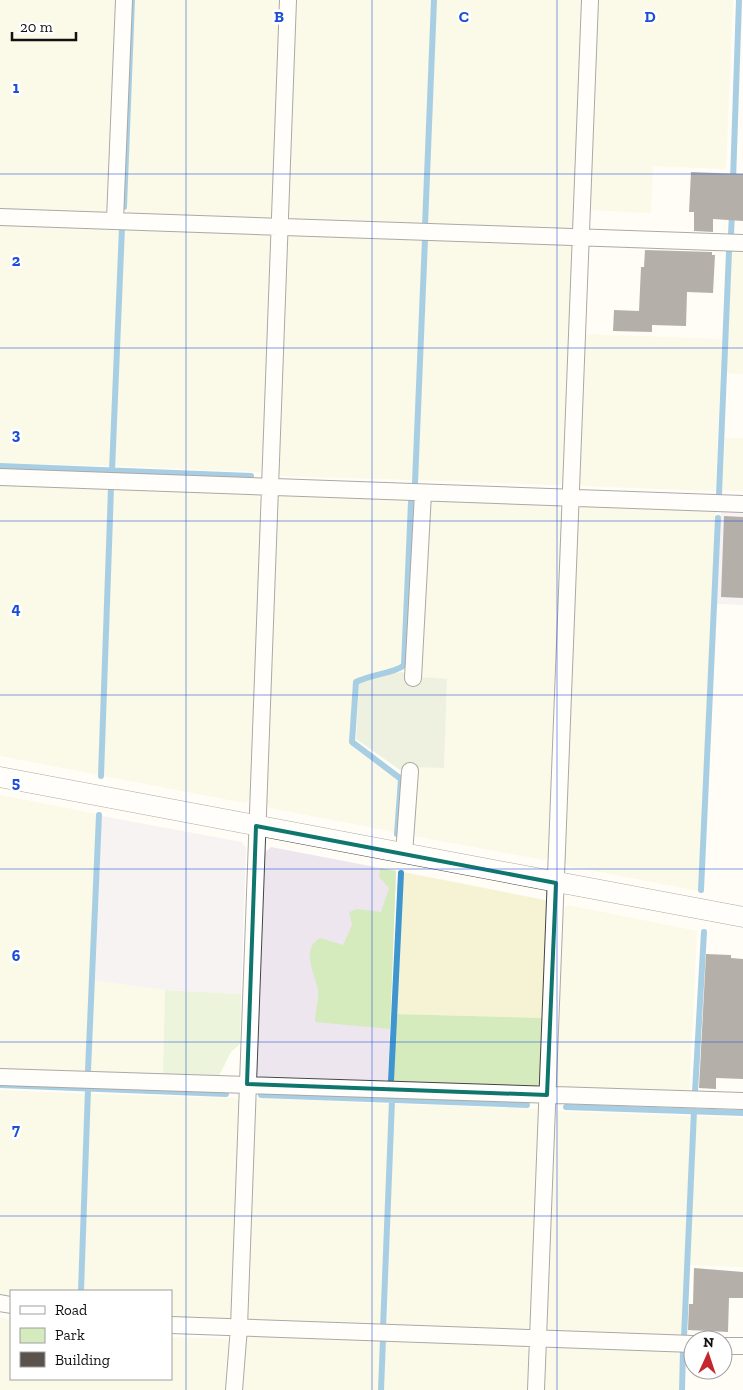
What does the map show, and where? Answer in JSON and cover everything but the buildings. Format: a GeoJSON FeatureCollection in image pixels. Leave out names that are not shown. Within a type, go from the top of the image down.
{"type":"FeatureCollection","features":[{"type":"Feature","properties":{"kind":"street"},"geometry":{"type":"LineString","coordinates":[[115,220],[124,0]]}},
{"type":"Feature","properties":{"kind":"street"},"geometry":{"type":"LineString","coordinates":[[234,1390],[239,1327],[246,1084],[288,0]]}},
{"type":"Feature","properties":{"kind":"street"},"geometry":{"type":"LineString","coordinates":[[536,1390],[590,0]]}},
{"type":"Feature","properties":{"kind":"street"},"geometry":{"type":"LineString","coordinates":[[0,217],[743,243]]}},
{"type":"Feature","properties":{"kind":"street"},"geometry":{"type":"LineString","coordinates":[[0,477],[743,504]]}},
{"type":"Feature","properties":{"kind":"street"},"geometry":{"type":"LineString","coordinates":[[414,678],[423,492]]}},
{"type":"Feature","properties":{"kind":"street"},"geometry":{"type":"LineString","coordinates":[[404,854],[410,771]]}},
{"type":"Feature","properties":{"kind":"street"},"geometry":{"type":"LineString","coordinates":[[0,777],[743,917]]}},
{"type":"Feature","properties":{"kind":"street"},"geometry":{"type":"LineString","coordinates":[[0,1077],[743,1101]]}},
{"type":"Feature","properties":{"kind":"street"},"geometry":{"type":"LineString","coordinates":[[172,1325],[538,1340],[683,1344]]}},
{"type":"Feature","properties":{"kind":"highlighted area"},"geometry":{"type":"Polygon","coordinates":[[[256,826],[556,883],[547,1095],[247,1084],[256,826]]]}},
{"type":"Feature","properties":{"kind":"shaded area"},"geometry":{"type":"Polygon","coordinates":[[[0,0],[118,0],[110,207],[102,214],[0,211],[0,0]]]}},
{"type":"Feature","properties":{"kind":"shaded area"},"geometry":{"type":"Polygon","coordinates":[[[135,0],[282,0],[274,212],[268,219],[131,215],[126,209],[135,0]]]}},
{"type":"Feature","properties":{"kind":"shaded area"},"geometry":{"type":"Polygon","coordinates":[[[294,0],[432,0],[423,225],[292,219],[286,212],[294,0]]]}},
{"type":"Feature","properties":{"kind":"shaded area"},"geometry":{"type":"Polygon","coordinates":[[[436,0],[584,0],[575,230],[428,225],[436,0]]]}},
{"type":"Feature","properties":{"kind":"shaded area"},"geometry":{"type":"Polygon","coordinates":[[[595,0],[733,0],[726,169],[653,166],[651,213],[586,210],[595,0]]]}},
{"type":"Feature","properties":{"kind":"shaded area"},"geometry":{"type":"Polygon","coordinates":[[[0,222],[120,226],[111,466],[0,463],[0,222]]]}},
{"type":"Feature","properties":{"kind":"shaded area"},"geometry":{"type":"Polygon","coordinates":[[[124,227],[267,233],[274,240],[264,470],[260,472],[114,466],[124,227]]]}},
{"type":"Feature","properties":{"kind":"shaded area"},"geometry":{"type":"Polygon","coordinates":[[[292,232],[423,238],[414,480],[282,476],[276,471],[284,238],[292,232]]]}},
{"type":"Feature","properties":{"kind":"shaded area"},"geometry":{"type":"Polygon","coordinates":[[[426,238],[574,242],[565,481],[558,485],[416,480],[426,238]]]}},
{"type":"Feature","properties":{"kind":"shaded area"},"geometry":{"type":"Polygon","coordinates":[[[731,249],[743,250],[743,374],[725,373],[731,249]]]}},
{"type":"Feature","properties":{"kind":"shaded area"},"geometry":{"type":"Polygon","coordinates":[[[582,334],[722,339],[715,491],[583,486],[576,481],[582,334]]]}},
{"type":"Feature","properties":{"kind":"shaded area"},"geometry":{"type":"Polygon","coordinates":[[[725,438],[743,438],[743,491],[722,490],[725,438]]]}},
{"type":"Feature","properties":{"kind":"shaded area"},"geometry":{"type":"Polygon","coordinates":[[[0,481],[110,487],[99,775],[0,756],[0,481]]]}},
{"type":"Feature","properties":{"kind":"shaded area"},"geometry":{"type":"Polygon","coordinates":[[[113,487],[255,493],[264,503],[251,798],[245,803],[103,776],[113,487]]]}},
{"type":"Feature","properties":{"kind":"shaded area"},"geometry":{"type":"Polygon","coordinates":[[[284,493],[409,499],[402,664],[398,668],[381,670],[355,681],[350,742],[398,779],[395,832],[270,808],[263,802],[275,501],[284,493]]]}},
{"type":"Feature","properties":{"kind":"shaded area"},"geometry":{"type":"Polygon","coordinates":[[[434,499],[558,506],[563,512],[550,856],[544,860],[414,836],[416,767],[444,768],[447,679],[421,677],[428,507],[434,499]]]}},
{"type":"Feature","properties":{"kind":"shaded area"},"geometry":{"type":"Polygon","coordinates":[[[586,504],[716,510],[699,891],[568,866],[562,859],[576,512],[586,504]]]}},
{"type":"Feature","properties":{"kind":"shaded area"},"geometry":{"type":"Polygon","coordinates":[[[721,510],[743,510],[743,605],[717,604],[721,510]]]}},
{"type":"Feature","properties":{"kind":"shaded area"},"geometry":{"type":"Polygon","coordinates":[[[0,795],[97,814],[87,1073],[0,1070],[0,795]]]}},
{"type":"Feature","properties":{"kind":"shaded area"},"geometry":{"type":"Polygon","coordinates":[[[102,816],[242,842],[246,848],[241,994],[165,990],[95,981],[102,816]]]}},
{"type":"Feature","properties":{"kind":"shaded area"},"geometry":{"type":"Polygon","coordinates":[[[271,847],[396,871],[388,1081],[259,1076],[252,1072],[262,855],[271,847]]]}},
{"type":"Feature","properties":{"kind":"shaded area"},"geometry":{"type":"Polygon","coordinates":[[[403,872],[545,900],[551,907],[545,1018],[396,1014],[403,872]]]}},
{"type":"Feature","properties":{"kind":"shaded area"},"geometry":{"type":"Polygon","coordinates":[[[568,905],[697,931],[689,1092],[560,1087],[554,1082],[562,909],[568,905]]]}},
{"type":"Feature","properties":{"kind":"shaded area"},"geometry":{"type":"Polygon","coordinates":[[[95,981],[165,990],[163,1075],[91,1073],[95,981]]]}},
{"type":"Feature","properties":{"kind":"shaded area"},"geometry":{"type":"Polygon","coordinates":[[[0,1090],[86,1094],[78,1290],[10,1290],[10,1303],[0,1300],[0,1090]]]}},
{"type":"Feature","properties":{"kind":"shaded area"},"geometry":{"type":"Polygon","coordinates":[[[89,1094],[236,1098],[240,1102],[233,1315],[228,1323],[172,1321],[172,1290],[83,1290],[89,1094]]]}},
{"type":"Feature","properties":{"kind":"shaded area"},"geometry":{"type":"Polygon","coordinates":[[[257,1098],[390,1104],[381,1326],[250,1321],[245,1316],[252,1102],[257,1098]]]}},
{"type":"Feature","properties":{"kind":"shaded area"},"geometry":{"type":"Polygon","coordinates":[[[393,1104],[541,1109],[531,1323],[525,1331],[387,1326],[393,1104]]]}},
{"type":"Feature","properties":{"kind":"shaded area"},"geometry":{"type":"Polygon","coordinates":[[[552,1111],[692,1116],[682,1337],[551,1331],[546,1324],[552,1111]]]}},
{"type":"Feature","properties":{"kind":"shaded area"},"geometry":{"type":"Polygon","coordinates":[[[696,1116],[743,1118],[743,1267],[688,1265],[696,1116]]]}},
{"type":"Feature","properties":{"kind":"shaded area"},"geometry":{"type":"Polygon","coordinates":[[[0,1317],[10,1320],[10,1380],[172,1380],[172,1337],[229,1339],[226,1390],[0,1390],[0,1317]]]}},
{"type":"Feature","properties":{"kind":"shaded area"},"geometry":{"type":"Polygon","coordinates":[[[245,1333],[380,1340],[379,1390],[240,1390],[245,1333]]]}},
{"type":"Feature","properties":{"kind":"shaded area"},"geometry":{"type":"Polygon","coordinates":[[[385,1339],[522,1345],[533,1355],[532,1390],[383,1390],[385,1339]]]}},
{"type":"Feature","properties":{"kind":"shaded area"},"geometry":{"type":"Polygon","coordinates":[[[552,1345],[680,1350],[679,1390],[544,1390],[546,1350],[552,1345]]]}},
{"type":"Feature","properties":{"kind":"green space"},"geometry":{"type":"Polygon","coordinates":[[[402,672],[421,677],[447,679],[444,768],[403,767],[400,770],[356,739],[359,683],[369,677],[402,672]]]}},
{"type":"Feature","properties":{"kind":"green space"},"geometry":{"type":"Polygon","coordinates":[[[380,868],[396,871],[390,1029],[315,1022],[318,990],[310,962],[311,949],[320,938],[343,945],[352,925],[349,912],[357,909],[381,912],[389,888],[379,877],[380,868]]]}},
{"type":"Feature","properties":{"kind":"green space"},"geometry":{"type":"Polygon","coordinates":[[[165,990],[241,994],[240,1044],[231,1052],[219,1076],[163,1075],[165,990]]]}},
{"type":"Feature","properties":{"kind":"green space"},"geometry":{"type":"Polygon","coordinates":[[[396,1014],[545,1018],[542,1082],[534,1088],[393,1081],[396,1014]]]}},
{"type":"Feature","properties":{"kind":"waterway"},"geometry":{"type":"LineString","coordinates":[[124,207],[132,0]]}},
{"type":"Feature","properties":{"kind":"waterway"},"geometry":{"type":"LineString","coordinates":[[425,226],[434,0]]}},
{"type":"Feature","properties":{"kind":"waterway"},"geometry":{"type":"LineString","coordinates":[[733,181],[739,0]]}},
{"type":"Feature","properties":{"kind":"waterway"},"geometry":{"type":"LineString","coordinates":[[731,234],[732,214]]}},
{"type":"Feature","properties":{"kind":"waterway"},"geometry":{"type":"LineString","coordinates":[[112,471],[122,227]]}},
{"type":"Feature","properties":{"kind":"waterway"},"geometry":{"type":"LineString","coordinates":[[415,483],[425,239]]}},
{"type":"Feature","properties":{"kind":"waterway"},"geometry":{"type":"LineString","coordinates":[[719,494],[729,251]]}},
{"type":"Feature","properties":{"kind":"waterway"},"geometry":{"type":"LineString","coordinates":[[0,466],[251,476]]}},
{"type":"Feature","properties":{"kind":"waterway"},"geometry":{"type":"LineString","coordinates":[[101,776],[111,488]]}},
{"type":"Feature","properties":{"kind":"waterway"},"geometry":{"type":"LineString","coordinates":[[397,834],[401,779],[352,742],[356,682],[395,670],[404,665],[411,502]]}},
{"type":"Feature","properties":{"kind":"waterway"},"geometry":{"type":"LineString","coordinates":[[701,890],[718,518]]}},
{"type":"Feature","properties":{"kind":"waterway"},"geometry":{"type":"LineString","coordinates":[[88,1071],[99,815]]}},
{"type":"Feature","properties":{"kind":"waterway"},"geometry":{"type":"LineString","coordinates":[[391,1081],[401,873]]}},
{"type":"Feature","properties":{"kind":"waterway"},"geometry":{"type":"LineString","coordinates":[[695,1092],[704,932]]}},
{"type":"Feature","properties":{"kind":"waterway"},"geometry":{"type":"LineString","coordinates":[[0,1085],[226,1094]]}},
{"type":"Feature","properties":{"kind":"waterway"},"geometry":{"type":"LineString","coordinates":[[81,1290],[88,1089]]}},
{"type":"Feature","properties":{"kind":"waterway"},"geometry":{"type":"LineString","coordinates":[[261,1095],[527,1105]]}},
{"type":"Feature","properties":{"kind":"waterway"},"geometry":{"type":"LineString","coordinates":[[383,1329],[392,1100]]}},
{"type":"Feature","properties":{"kind":"waterway"},"geometry":{"type":"LineString","coordinates":[[566,1107],[743,1113]]}},
{"type":"Feature","properties":{"kind":"waterway"},"geometry":{"type":"LineString","coordinates":[[684,1330],[694,1111]]}},
{"type":"Feature","properties":{"kind":"waterway"},"geometry":{"type":"LineString","coordinates":[[381,1390],[383,1339]]}},
{"type":"Feature","properties":{"kind":"waterway"},"geometry":{"type":"LineString","coordinates":[[682,1390],[683,1350]]}}]}
